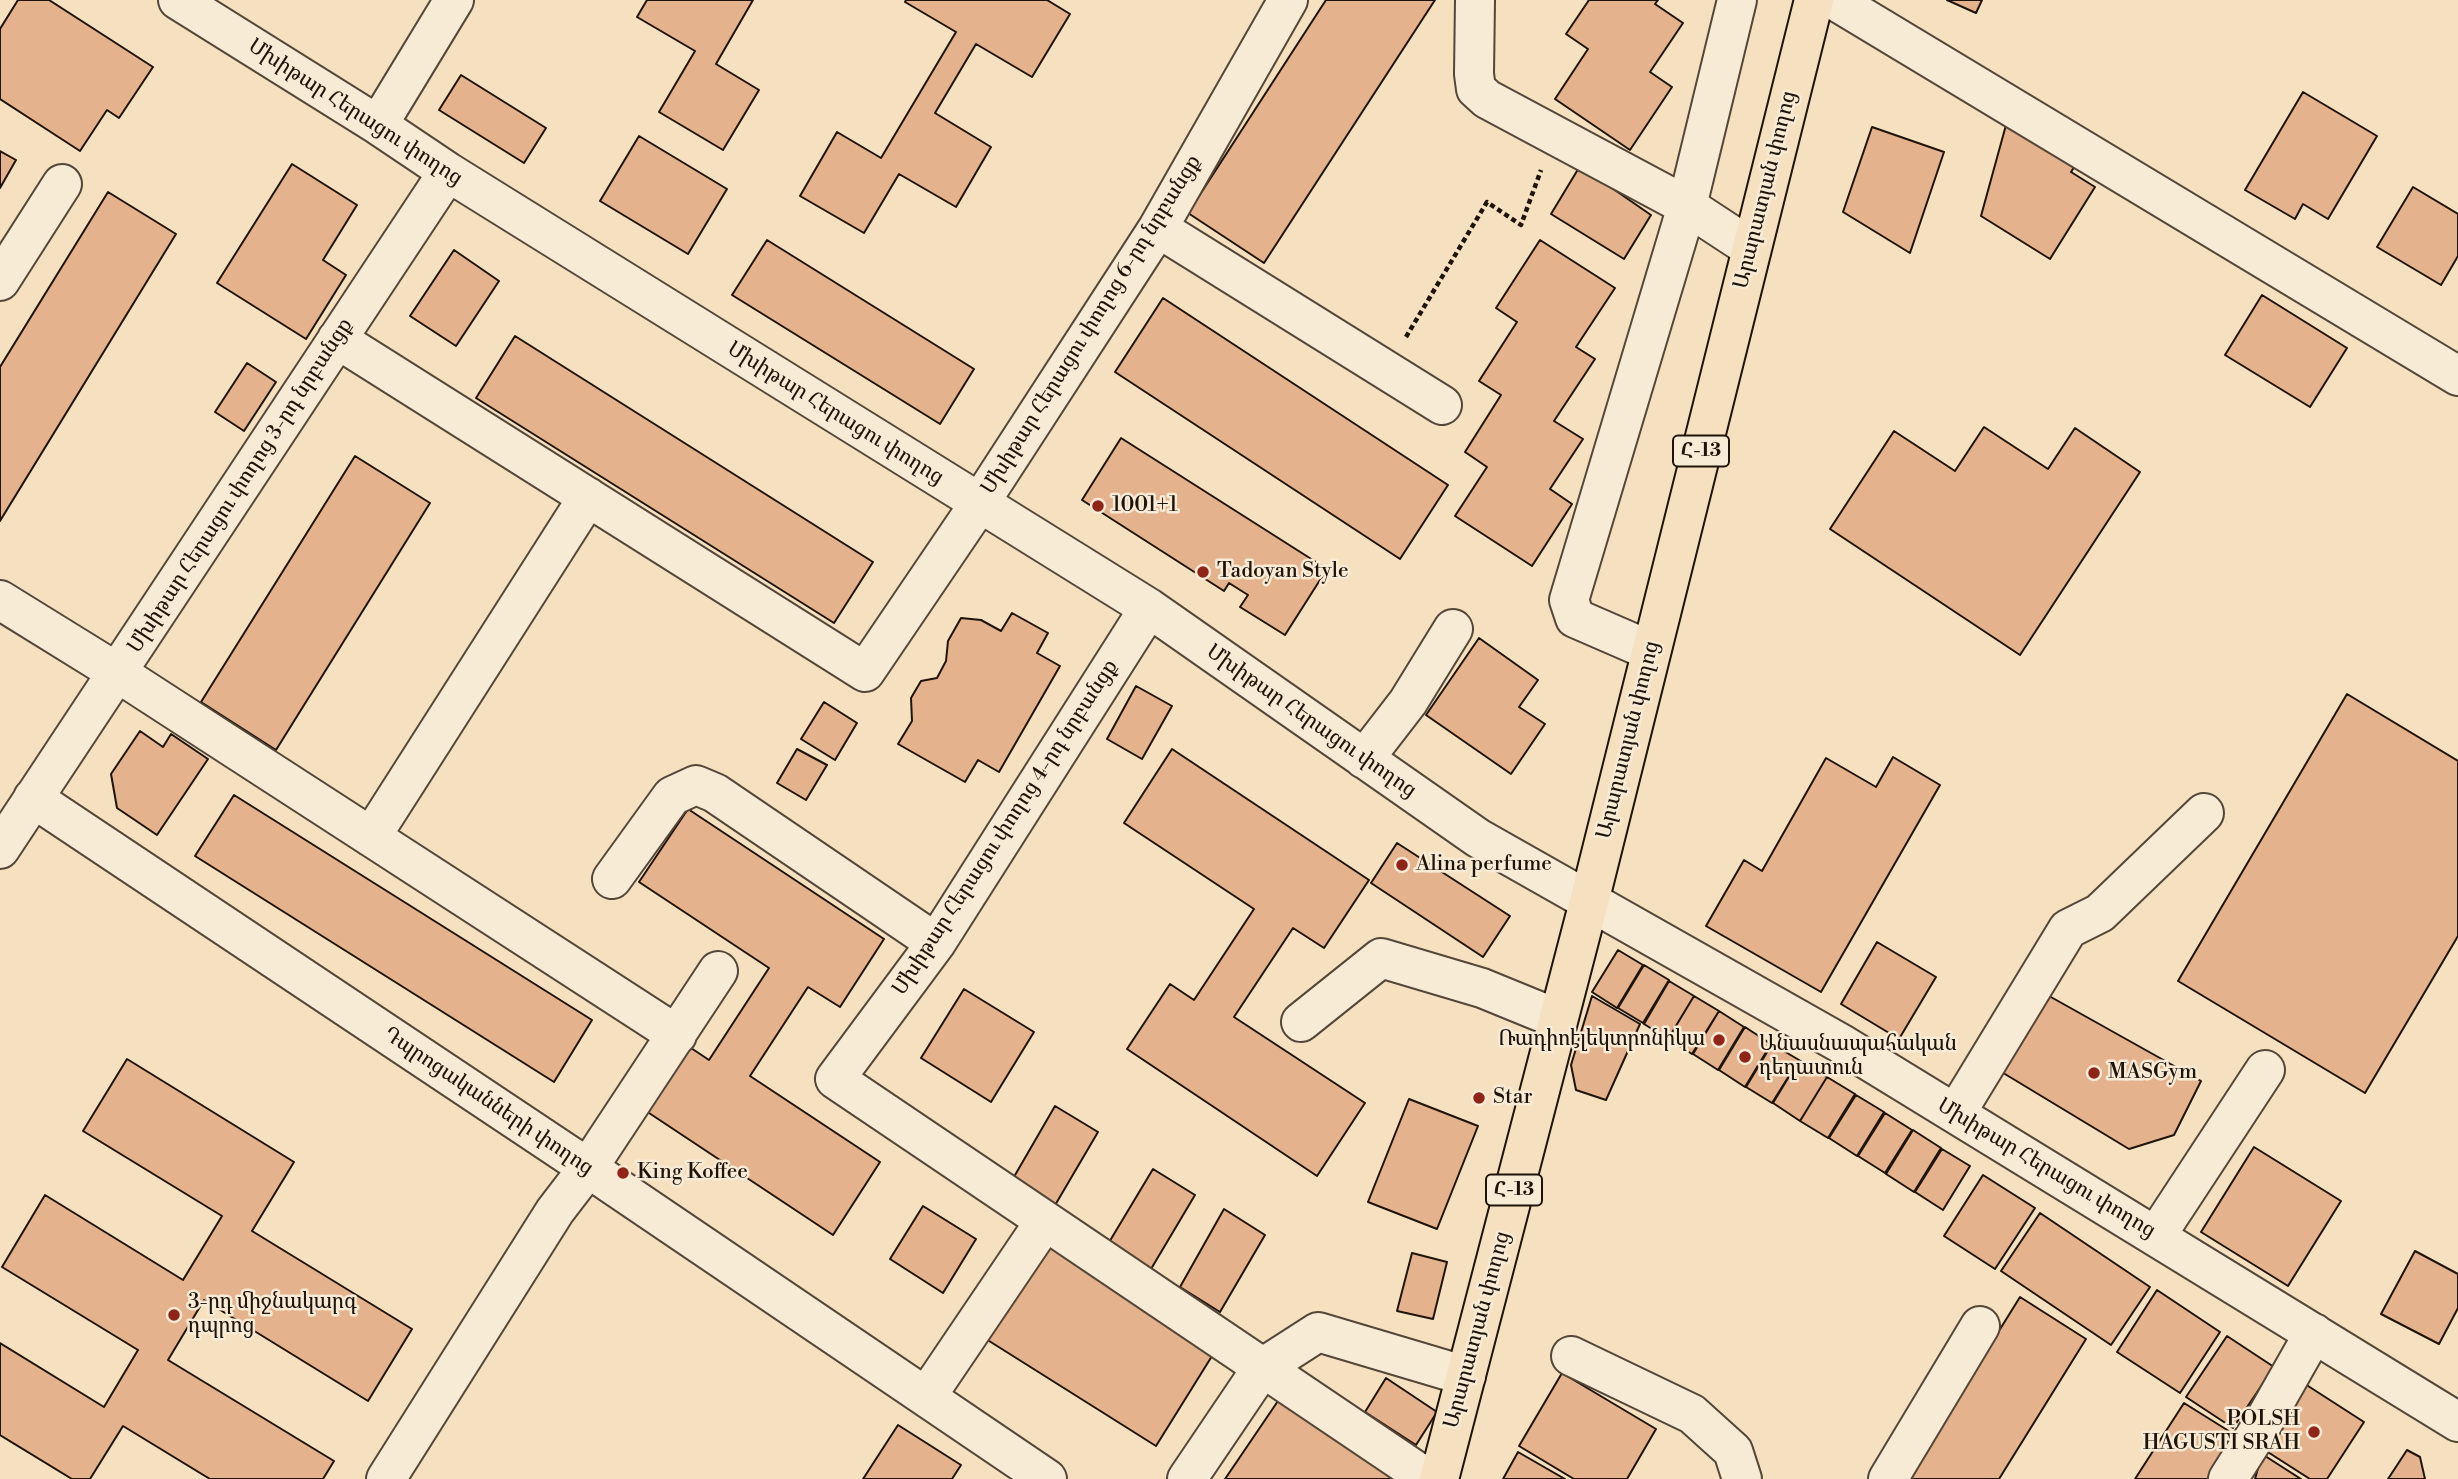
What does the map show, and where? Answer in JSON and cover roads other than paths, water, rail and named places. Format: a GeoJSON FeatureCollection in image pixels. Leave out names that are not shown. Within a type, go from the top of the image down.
{"type":"FeatureCollection","features":[{"type":"Feature","properties":{"kind":"main road","name":"Արարատյան փողոց"},"geometry":{"type":"LineString","coordinates":[[1439,1479],[1589,902],[1814,0]]}},
{"type":"Feature","properties":{"kind":"street","name":"Մխիթար Հերացու փողոց"},"geometry":{"type":"LineString","coordinates":[[177,0],[378,125],[448,172],[1149,608],[1478,838],[1840,1043],[2458,1422]]}},
{"type":"Feature","properties":{"kind":"street"},"geometry":{"type":"LineString","coordinates":[[378,125],[454,0]]}},
{"type":"Feature","properties":{"kind":"street","name":"Մխիթար Հերացու փողոց 6-րդ նրբանցք"},"geometry":{"type":"LineString","coordinates":[[588,497],[865,672],[979,504],[1158,228],[1288,0]]}},
{"type":"Feature","properties":{"kind":"street"},"geometry":{"type":"LineString","coordinates":[[1475,0],[1474,74],[1476,89],[1486,99],[1687,206],[1751,248]]}},
{"type":"Feature","properties":{"kind":"street"},"geometry":{"type":"LineString","coordinates":[[1651,651],[1575,618],[1569,600],[1687,206],[1737,0]]}},
{"type":"Feature","properties":{"kind":"street"},"geometry":{"type":"LineString","coordinates":[[1835,0],[2458,376]]}},
{"type":"Feature","properties":{"kind":"street","name":"Մխիթար Հերացու փողոց 3-րդ նրբանցք"},"geometry":{"type":"LineString","coordinates":[[0,849],[448,172]]}},
{"type":"Feature","properties":{"kind":"street"},"geometry":{"type":"LineString","coordinates":[[0,281],[62,184]]}},
{"type":"Feature","properties":{"kind":"street"},"geometry":{"type":"LineString","coordinates":[[1158,228],[1442,405]]}},
{"type":"Feature","properties":{"kind":"street"},"geometry":{"type":"LineString","coordinates":[[337,339],[588,497],[372,837]]}},
{"type":"Feature","properties":{"kind":"street"},"geometry":{"type":"LineString","coordinates":[[0,600],[118,673],[677,1035]]}},
{"type":"Feature","properties":{"kind":"street","name":"Մխիթար Հերացու փողոց 4-րդ նրբանցք"},"geometry":{"type":"LineString","coordinates":[[1045,1222],[835,1079],[936,943],[1149,608]]}},
{"type":"Feature","properties":{"kind":"street"},"geometry":{"type":"LineString","coordinates":[[1364,759],[1408,702],[1453,629]]}},
{"type":"Feature","properties":{"kind":"street"},"geometry":{"type":"LineString","coordinates":[[612,879],[672,796],[696,785],[715,793],[936,943]]}},
{"type":"Feature","properties":{"kind":"street","name":"Դպրոցականների փողոց"},"geometry":{"type":"LineString","coordinates":[[33,798],[588,1168],[1047,1479]]}},
{"type":"Feature","properties":{"kind":"street"},"geometry":{"type":"LineString","coordinates":[[1956,1114],[2068,929],[2099,914],[2204,813]]}},
{"type":"Feature","properties":{"kind":"street"},"geometry":{"type":"LineString","coordinates":[[1301,1022],[1381,958],[1482,988],[1558,1019]]}},
{"type":"Feature","properties":{"kind":"street"},"geometry":{"type":"LineString","coordinates":[[386,1479],[555,1210],[588,1168],[718,971]]}},
{"type":"Feature","properties":{"kind":"street"},"geometry":{"type":"LineString","coordinates":[[2156,1236],[2265,1070]]}},
{"type":"Feature","properties":{"kind":"street"},"geometry":{"type":"LineString","coordinates":[[926,1397],[1045,1222],[1428,1479]]}},
{"type":"Feature","properties":{"kind":"street"},"geometry":{"type":"LineString","coordinates":[[1888,1479],[1980,1326]]}},
{"type":"Feature","properties":{"kind":"street"},"geometry":{"type":"LineString","coordinates":[[1187,1479],[1262,1368],[1318,1332],[1466,1376]]}},
{"type":"Feature","properties":{"kind":"street"},"geometry":{"type":"LineString","coordinates":[[2228,1479],[2314,1333]]}},
{"type":"Feature","properties":{"kind":"street"},"geometry":{"type":"LineString","coordinates":[[1571,1356],[1692,1414],[1733,1451],[1742,1479]]}},
{"type":"Feature","properties":{"kind":"place","name":"1001+1"},"geometry":{"type":"Point","coordinates":[1098,506]}},
{"type":"Feature","properties":{"kind":"place","name":"Tadoyan Style"},"geometry":{"type":"Point","coordinates":[1203,572]}},
{"type":"Feature","properties":{"kind":"place","name":"Alina perfume"},"geometry":{"type":"Point","coordinates":[1402,865]}},
{"type":"Feature","properties":{"kind":"place","name":"Ռադիոէլեկտրոնիկա"},"geometry":{"type":"Point","coordinates":[1719,1040]}},
{"type":"Feature","properties":{"kind":"place","name":"Անասնապահական դեղատուն"},"geometry":{"type":"Point","coordinates":[1745,1057]}},
{"type":"Feature","properties":{"kind":"place","name":"MASGym"},"geometry":{"type":"Point","coordinates":[2094,1073]}},
{"type":"Feature","properties":{"kind":"place","name":"Star"},"geometry":{"type":"Point","coordinates":[1479,1098]}},
{"type":"Feature","properties":{"kind":"place","name":"King Koffee"},"geometry":{"type":"Point","coordinates":[623,1173]}},
{"type":"Feature","properties":{"kind":"place","name":"3-րդ միջնակարգ դպրոց"},"geometry":{"type":"Point","coordinates":[174,1315]}},
{"type":"Feature","properties":{"kind":"place","name":"POLSH HAGUSTI SRAH"},"geometry":{"type":"Point","coordinates":[2314,1432]}}]}
